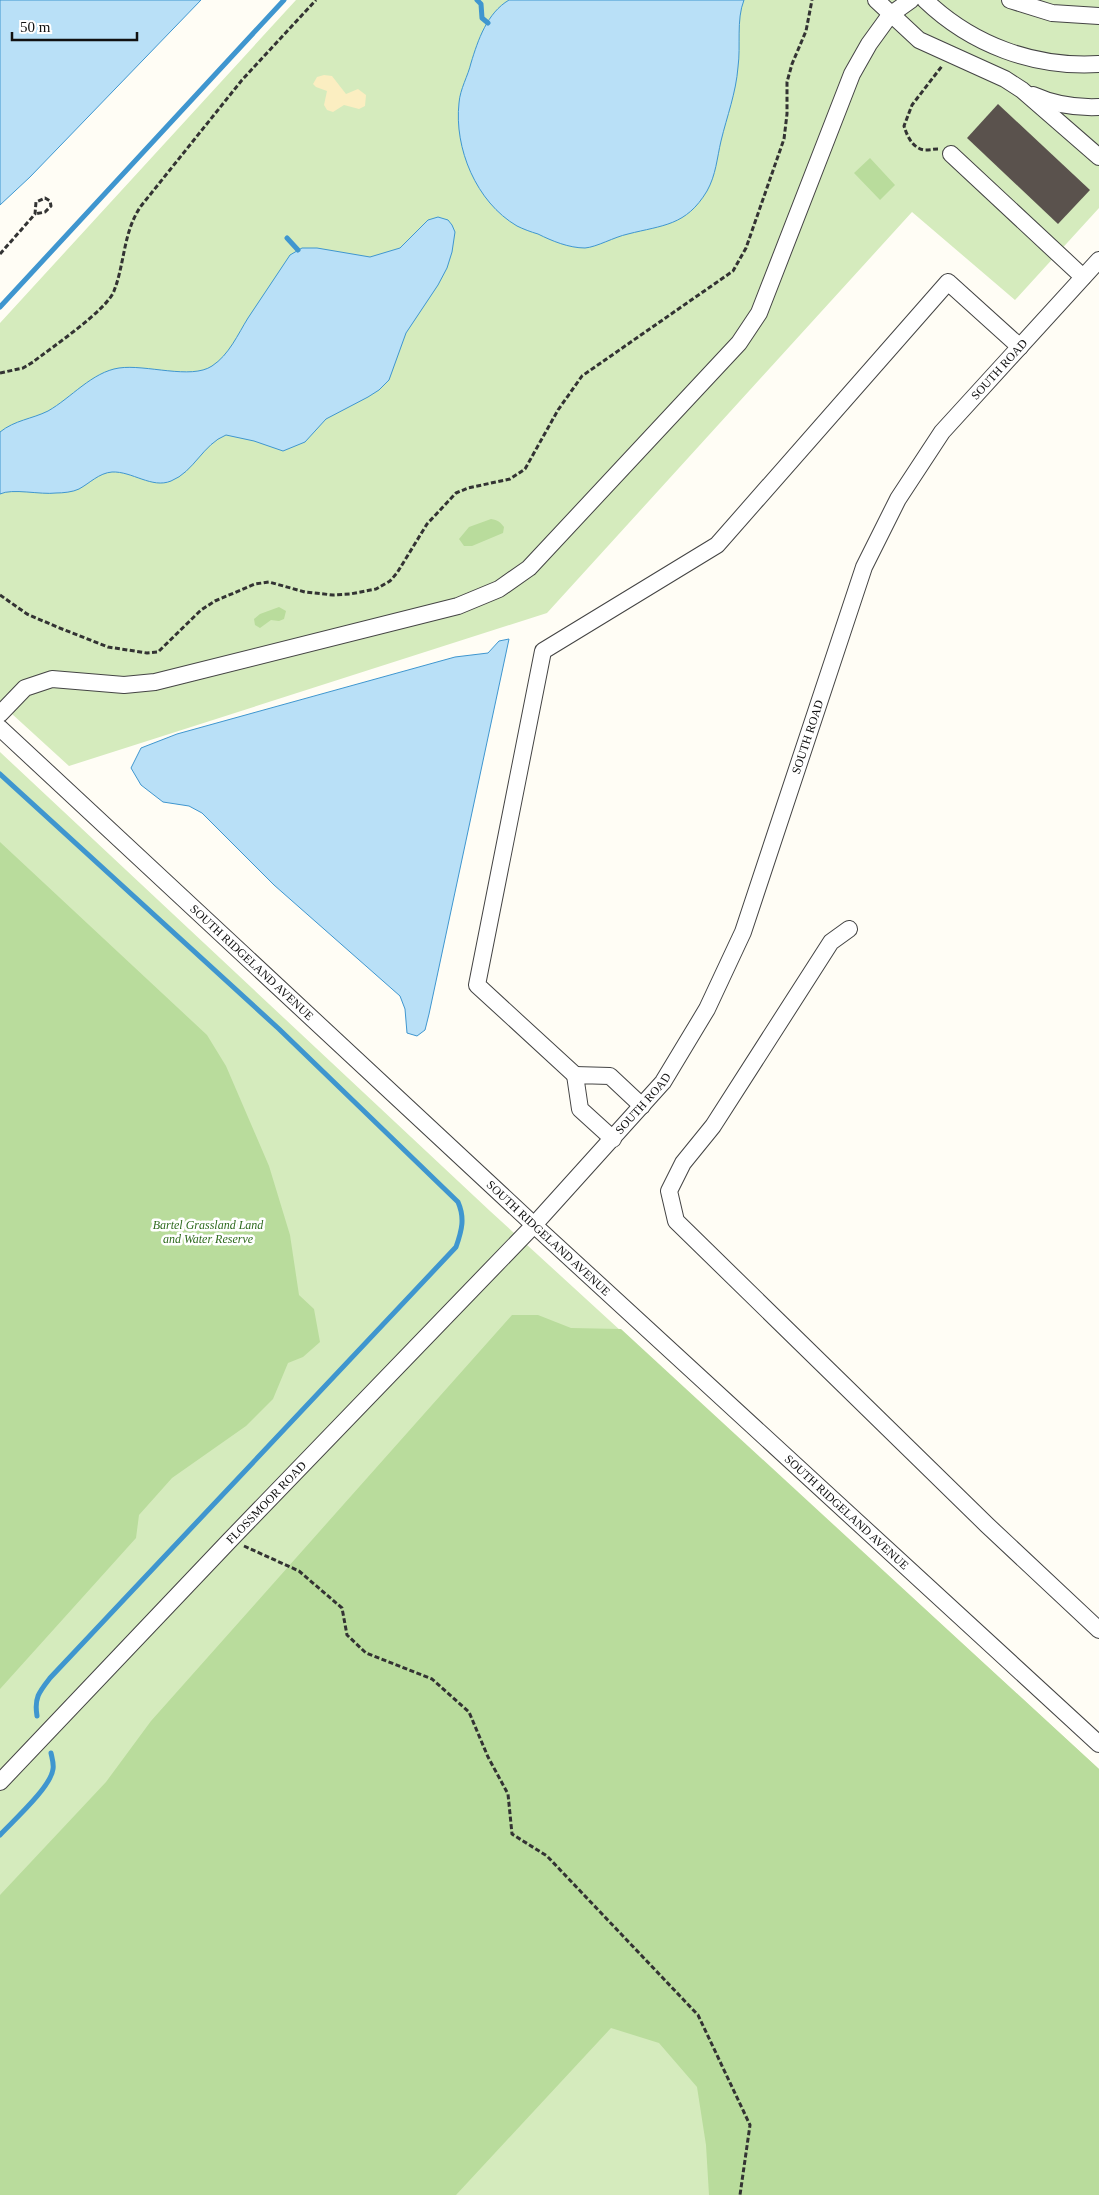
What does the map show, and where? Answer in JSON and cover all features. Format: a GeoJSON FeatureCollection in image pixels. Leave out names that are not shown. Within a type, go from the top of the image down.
{"type":"FeatureCollection","features":[{"type":"Feature","properties":{"kind":"street"},"geometry":{"type":"LineString","coordinates":[[0,714],[25,688],[52,679],[124,685],[155,682],[458,606],[499,589],[529,568],[739,343],[759,313],[852,74],[869,44],[903,0]]}},
{"type":"Feature","properties":{"kind":"street"},"geometry":{"type":"LineString","coordinates":[[890,15],[911,0]]}},
{"type":"Feature","properties":{"kind":"street"},"geometry":{"type":"LineString","coordinates":[[926,0],[954,25],[996,47],[1047,62],[1099,64]]}},
{"type":"Feature","properties":{"kind":"street"},"geometry":{"type":"LineString","coordinates":[[1010,0],[1052,13],[1099,16]]}},
{"type":"Feature","properties":{"kind":"street"},"geometry":{"type":"LineString","coordinates":[[877,1],[919,40],[1005,79],[1022,90],[1099,157]]}},
{"type":"Feature","properties":{"kind":"street"},"geometry":{"type":"LineString","coordinates":[[1022,90],[1046,101],[1078,108],[1099,107]]}},
{"type":"Feature","properties":{"kind":"street"},"geometry":{"type":"LineString","coordinates":[[951,154],[1083,278]]}},
{"type":"Feature","properties":{"kind":"street","name":"SOUTH ROAD"},"geometry":{"type":"LineString","coordinates":[[534,1225],[663,1082],[707,1010],[743,932],[864,567],[893,507],[942,432],[1099,260]]}},
{"type":"Feature","properties":{"kind":"street"},"geometry":{"type":"LineString","coordinates":[[613,1138],[580,1109],[575,1075],[477,986],[543,652],[717,545],[948,282],[1020,347]]}},
{"type":"Feature","properties":{"kind":"street","name":"SOUTH RIDGELAND AVENUE"},"geometry":{"type":"LineString","coordinates":[[0,728],[534,1225],[1099,1744]]}},
{"type":"Feature","properties":{"kind":"street"},"geometry":{"type":"LineString","coordinates":[[849,929],[831,942],[713,1126],[683,1163],[669,1191],[676,1221],[965,1504],[1099,1630]]}},
{"type":"Feature","properties":{"kind":"street"},"geometry":{"type":"LineString","coordinates":[[575,1075],[610,1076],[642,1106]]}},
{"type":"Feature","properties":{"kind":"street","name":"FLOSSMOOR ROAD"},"geometry":{"type":"LineString","coordinates":[[0,1782],[534,1225]]}},
{"type":"Feature","properties":{"kind":"path"},"geometry":{"type":"LineString","coordinates":[[0,373],[23,368],[33,362],[109,301],[117,283],[129,228],[141,206],[242,80],[316,0]]}},
{"type":"Feature","properties":{"kind":"path"},"geometry":{"type":"LineString","coordinates":[[0,595],[27,614],[57,627],[108,647],[147,653],[158,652],[201,610],[215,601],[255,584],[268,582],[305,592],[334,595],[370,590],[390,581],[404,565],[427,524],[456,493],[468,488],[510,479],[525,469],[558,410],[582,376],[733,271],[746,248],[784,139],[787,114],[787,82],[792,64],[806,31],[812,0]]}},
{"type":"Feature","properties":{"kind":"path"},"geometry":{"type":"LineString","coordinates":[[950,55],[912,104],[904,126],[908,138],[914,145],[925,150],[942,150],[951,154]]}},
{"type":"Feature","properties":{"kind":"path"},"geometry":{"type":"LineString","coordinates":[[0,254],[35,214],[36,202],[41,198],[50,201],[51,206],[45,212],[35,214]]}},
{"type":"Feature","properties":{"kind":"path"},"geometry":{"type":"LineString","coordinates":[[230,1540],[299,1571],[342,1608],[347,1635],[366,1653],[432,1678],[469,1712],[488,1757],[508,1794],[512,1834],[547,1856],[698,2015],[750,2125],[740,2195]]}},
{"type":"Feature","properties":{"kind":"green space"},"geometry":{"type":"Polygon","coordinates":[[[296,0],[1099,0],[1099,208],[1015,300],[912,212],[547,613],[69,766],[0,703],[0,323],[296,0]]]}},
{"type":"Feature","properties":{"kind":"green space"},"geometry":{"type":"Polygon","coordinates":[[[870,158],[895,185],[880,200],[854,173],[870,158]]]}},
{"type":"Feature","properties":{"kind":"green space"},"geometry":{"type":"Polygon","coordinates":[[[491,519],[503,525],[503,533],[472,546],[464,546],[459,539],[469,527],[491,519]]]}},
{"type":"Feature","properties":{"kind":"green space"},"geometry":{"type":"Polygon","coordinates":[[[279,607],[286,611],[284,619],[279,621],[271,620],[260,628],[255,625],[254,619],[260,614],[279,607]]]}},
{"type":"Feature","properties":{"kind":"green space"},"geometry":{"type":"Polygon","coordinates":[[[0,752],[490,1211],[1099,1769],[1099,2195],[0,2195],[0,752]]]}},
{"type":"Feature","properties":{"kind":"green space","name":"Bartel Grassland Land and Water Reserve"},"geometry":{"type":"Polygon","coordinates":[[[0,842],[207,1035],[226,1066],[269,1166],[290,1235],[299,1295],[314,1309],[320,1342],[303,1357],[288,1363],[273,1399],[246,1426],[172,1478],[139,1515],[136,1538],[0,1689],[0,842]]]}},
{"type":"Feature","properties":{"kind":"green space"},"geometry":{"type":"Polygon","coordinates":[[[512,1315],[538,1315],[571,1328],[621,1329],[1099,1769],[1099,2195],[709,2195],[706,2145],[697,2087],[659,2043],[611,2028],[456,2195],[0,2195],[0,1895],[106,1782],[151,1721],[512,1315]]]}},
{"type":"Feature","properties":{"kind":"sand"},"geometry":{"type":"Polygon","coordinates":[[[324,75],[332,76],[346,94],[358,89],[366,95],[365,106],[359,109],[344,105],[333,112],[327,110],[324,105],[327,91],[313,84],[317,77],[324,75]]]}},
{"type":"Feature","properties":{"kind":"water"},"geometry":{"type":"Polygon","coordinates":[[[0,0],[201,0],[30,177],[0,205],[0,0]]]}},
{"type":"Feature","properties":{"kind":"water"},"geometry":{"type":"Polygon","coordinates":[[[509,0],[744,0],[739,24],[737,77],[714,173],[707,191],[691,211],[682,218],[663,226],[623,235],[585,248],[561,244],[519,227],[503,216],[490,203],[479,188],[464,155],[458,120],[459,103],[462,88],[484,28],[501,5],[509,0]]]}},
{"type":"Feature","properties":{"kind":"water"},"geometry":{"type":"Polygon","coordinates":[[[438,217],[448,220],[455,232],[452,252],[447,268],[438,285],[406,333],[389,380],[368,397],[326,419],[305,442],[283,451],[254,441],[226,435],[211,445],[179,477],[164,483],[112,472],[103,474],[71,492],[5,492],[0,494],[0,432],[6,428],[57,406],[91,380],[109,370],[130,367],[192,372],[212,366],[228,350],[290,255],[302,248],[317,248],[370,257],[400,248],[428,220],[438,217]]]}},
{"type":"Feature","properties":{"kind":"water"},"geometry":{"type":"Polygon","coordinates":[[[509,639],[429,1014],[425,1030],[417,1036],[407,1033],[405,1009],[400,996],[274,885],[202,813],[189,806],[163,802],[141,785],[131,768],[141,748],[177,734],[455,657],[488,653],[499,641],[509,639]]]}},
{"type":"Feature","properties":{"kind":"building"},"geometry":{"type":"Polygon","coordinates":[[[998,104],[1090,190],[1058,224],[967,138],[998,104]]]}},
{"type":"Feature","properties":{"kind":"waterway"},"geometry":{"type":"LineString","coordinates":[[0,307],[284,0]]}},
{"type":"Feature","properties":{"kind":"waterway"},"geometry":{"type":"LineString","coordinates":[[477,0],[481,4],[482,18],[488,23]]}},
{"type":"Feature","properties":{"kind":"waterway"},"geometry":{"type":"LineString","coordinates":[[287,238],[298,250]]}},
{"type":"Feature","properties":{"kind":"waterway"},"geometry":{"type":"LineString","coordinates":[[0,774],[279,1029],[458,1202],[462,1219],[456,1247],[50,1678],[38,1695],[36,1704],[37,1716]]}},
{"type":"Feature","properties":{"kind":"waterway"},"geometry":{"type":"LineString","coordinates":[[0,1835],[31,1804],[46,1785],[53,1769],[51,1753]]}}]}
